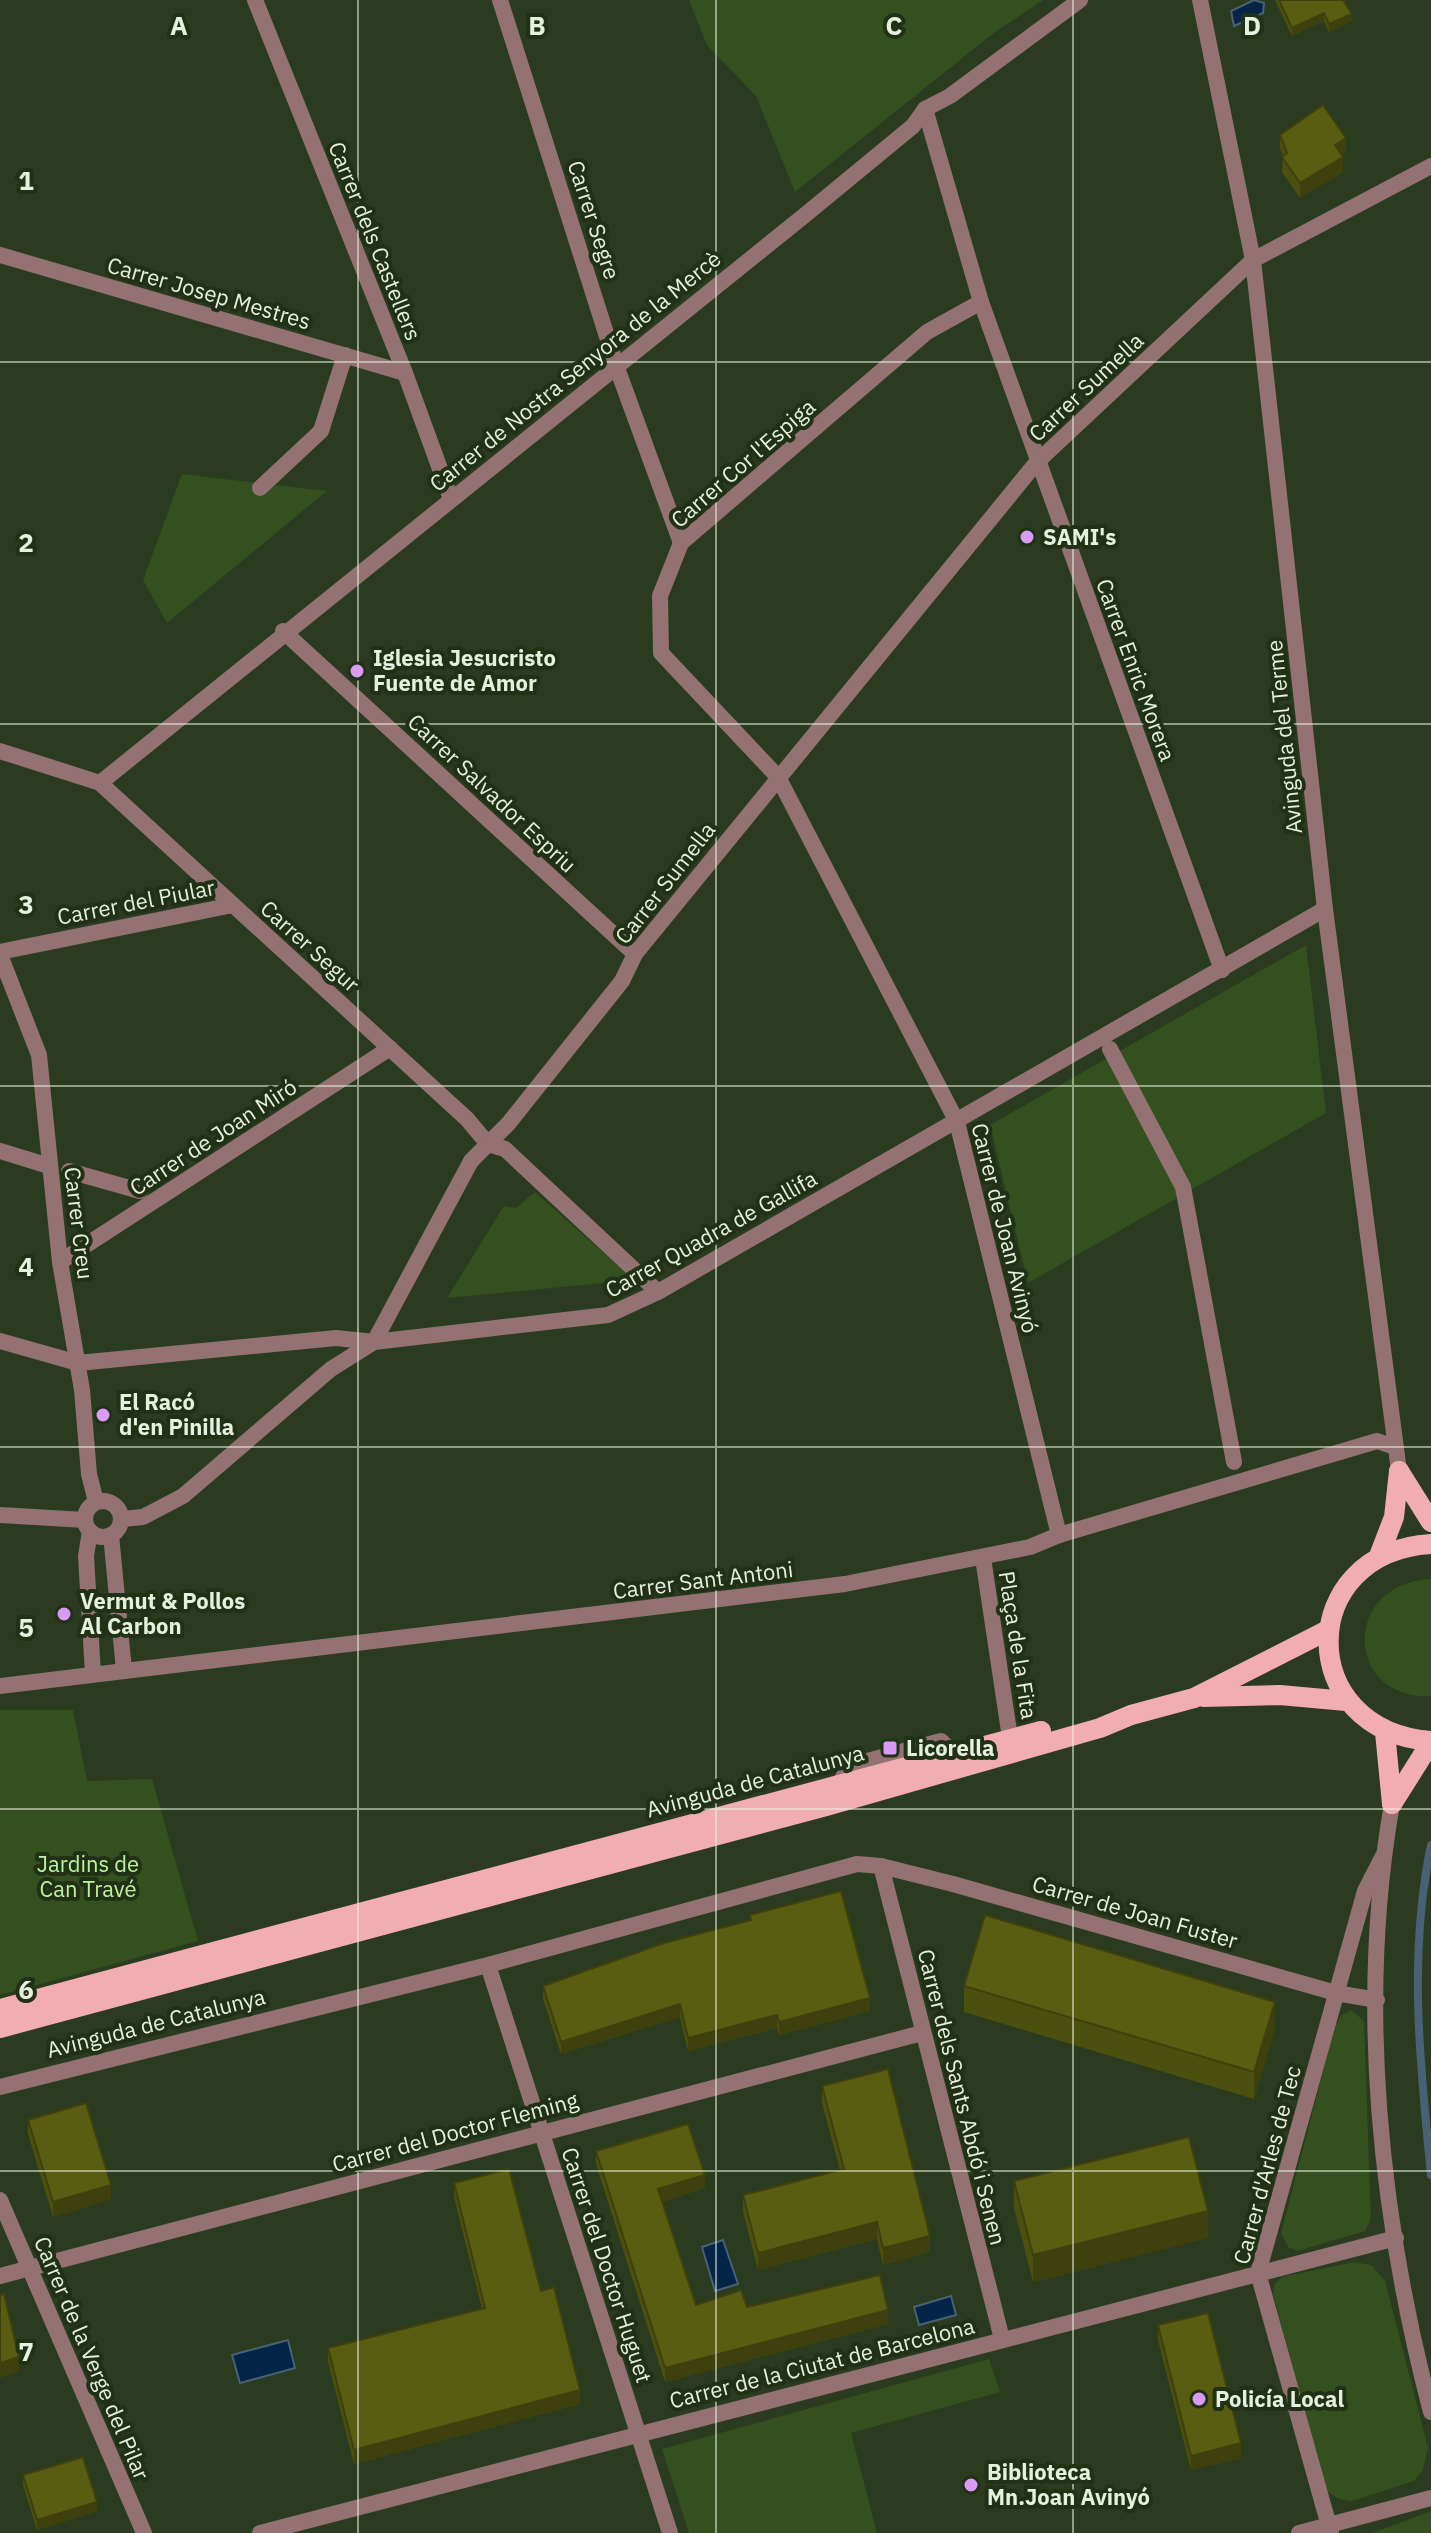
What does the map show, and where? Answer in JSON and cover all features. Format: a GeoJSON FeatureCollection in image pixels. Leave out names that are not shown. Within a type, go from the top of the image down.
{"type":"FeatureCollection","features":[{"type":"Feature","properties":{"kind":"main road"},"geometry":{"type":"LineString","coordinates":[[1399,1471],[1431,1522]]}},
{"type":"Feature","properties":{"kind":"main road"},"geometry":{"type":"LineString","coordinates":[[1379,1556],[1394,1517],[1399,1471]]}},
{"type":"Feature","properties":{"kind":"main road"},"geometry":{"type":"LineString","coordinates":[[1392,1804],[1431,1742],[1385,1732],[1363,1718],[1346,1701],[1328,1655],[1328,1630],[1337,1600],[1354,1575],[1379,1556],[1407,1545],[1431,1544]]}},
{"type":"Feature","properties":{"kind":"main road"},"geometry":{"type":"LineString","coordinates":[[1131,1715],[1194,1698],[1328,1630]]}},
{"type":"Feature","properties":{"kind":"main road"},"geometry":{"type":"LineString","coordinates":[[1194,1698],[1280,1695],[1346,1701]]}},
{"type":"Feature","properties":{"kind":"main road","name":"Avinguda de Catalunya"},"geometry":{"type":"LineString","coordinates":[[0,2009],[1010,1738],[1096,1718],[1131,1715]]}},
{"type":"Feature","properties":{"kind":"main road","name":"Avinguda de Catalunya"},"geometry":{"type":"LineString","coordinates":[[0,2028],[826,1806],[1100,1728],[1131,1715]]}},
{"type":"Feature","properties":{"kind":"main road"},"geometry":{"type":"LineString","coordinates":[[1385,1732],[1392,1804]]}},
{"type":"Feature","properties":{"kind":"street","name":"Carrer dels Castellers"},"geometry":{"type":"LineString","coordinates":[[255,0],[405,373],[451,499]]}},
{"type":"Feature","properties":{"kind":"street","name":"Carrer Segre"},"geometry":{"type":"LineString","coordinates":[[500,0],[617,368],[681,543]]}},
{"type":"Feature","properties":{"kind":"street","name":"Carrer de Nostra Senyora de la Mercè"},"geometry":{"type":"LineString","coordinates":[[100,783],[283,631],[617,368],[898,135],[913,126],[925,109],[950,96],[1080,0]]}},
{"type":"Feature","properties":{"kind":"street","name":"Avinguda del Terme"},"geometry":{"type":"LineString","coordinates":[[1200,0],[1253,260],[1325,909],[1399,1471]]}},
{"type":"Feature","properties":{"kind":"street","name":"Carrer Enric Morera"},"geometry":{"type":"LineString","coordinates":[[925,109],[981,302],[1222,970]]}},
{"type":"Feature","properties":{"kind":"street","name":"Carrer Sumella"},"geometry":{"type":"LineString","coordinates":[[122,1519],[143,1517],[183,1496],[331,1369],[374,1342],[471,1161],[622,981],[635,954],[1037,462],[1253,260],[1431,166]]}},
{"type":"Feature","properties":{"kind":"street","name":"Carrer Josep Mestres"},"geometry":{"type":"LineString","coordinates":[[0,255],[405,373]]}},
{"type":"Feature","properties":{"kind":"street","name":"Carrer Cor l'Espiga"},"geometry":{"type":"LineString","coordinates":[[778,777],[661,653],[660,596],[681,543],[927,332],[981,302]]}},
{"type":"Feature","properties":{"kind":"street"},"geometry":{"type":"LineString","coordinates":[[260,488],[321,431],[345,355]]}},
{"type":"Feature","properties":{"kind":"street","name":"Carrer Salvador Espriu"},"geometry":{"type":"LineString","coordinates":[[283,631],[635,954]]}},
{"type":"Feature","properties":{"kind":"street"},"geometry":{"type":"LineString","coordinates":[[0,751],[100,783]]}},
{"type":"Feature","properties":{"kind":"street","name":"Carrer de Joan Avinyó"},"geometry":{"type":"LineString","coordinates":[[778,777],[957,1122],[1059,1535]]}},
{"type":"Feature","properties":{"kind":"street","name":"Carrer Segur"},"geometry":{"type":"LineString","coordinates":[[100,783],[467,1119],[488,1144],[505,1149],[658,1292]]}},
{"type":"Feature","properties":{"kind":"street","name":"Carrer del Piular"},"geometry":{"type":"LineString","coordinates":[[0,953],[233,905]]}},
{"type":"Feature","properties":{"kind":"street","name":"Carrer Quadra de Gallifa"},"geometry":{"type":"LineString","coordinates":[[0,1341],[78,1363],[336,1338],[374,1342],[608,1315],[658,1292],[1325,909]]}},
{"type":"Feature","properties":{"kind":"street","name":"Carrer Creu"},"geometry":{"type":"LineString","coordinates":[[0,953],[39,1055],[60,1262],[78,1363],[89,1474],[96,1502]]}},
{"type":"Feature","properties":{"kind":"street","name":"Carrer de Joan Miró"},"geometry":{"type":"LineString","coordinates":[[60,1262],[390,1048]]}},
{"type":"Feature","properties":{"kind":"street"},"geometry":{"type":"LineString","coordinates":[[1110,1049],[1183,1187],[1234,1462]]}},
{"type":"Feature","properties":{"kind":"street"},"geometry":{"type":"LineString","coordinates":[[0,1151],[49,1166]]}},
{"type":"Feature","properties":{"kind":"street"},"geometry":{"type":"LineString","coordinates":[[69,1171],[140,1191]]}},
{"type":"Feature","properties":{"kind":"street","name":"Carrer Sant Antoni"},"geometry":{"type":"LineString","coordinates":[[0,1686],[830,1586],[1030,1547],[1059,1535],[1377,1441],[1395,1447]]}},
{"type":"Feature","properties":{"kind":"street"},"geometry":{"type":"LineString","coordinates":[[0,1515],[88,1526],[102,1537],[119,1529],[122,1519],[113,1504],[96,1502],[90,1506],[88,1526],[86,1556],[93,1674]]}},
{"type":"Feature","properties":{"kind":"street"},"geometry":{"type":"LineString","coordinates":[[111,1535],[124,1670]]}},
{"type":"Feature","properties":{"kind":"street","name":"Plaça de la Fita"},"geometry":{"type":"LineString","coordinates":[[983,1558],[1010,1738]]}},
{"type":"Feature","properties":{"kind":"street","name":"Carrer d'Arles de Tec"},"geometry":{"type":"LineString","coordinates":[[1392,1804],[1383,1856],[1377,2000],[1382,2142],[1396,2238],[1431,2412]]}},
{"type":"Feature","properties":{"kind":"street","name":"Carrer d'Arles de Tec"},"geometry":{"type":"LineString","coordinates":[[1329,2529],[1258,2273],[1365,1891],[1383,1856]]}},
{"type":"Feature","properties":{"kind":"street","name":"Avinguda de Catalunya"},"geometry":{"type":"LineString","coordinates":[[0,2087],[488,1965],[857,1864],[881,1866]]}},
{"type":"Feature","properties":{"kind":"street","name":"Carrer de Joan Fuster"},"geometry":{"type":"LineString","coordinates":[[881,1866],[1336,1993],[1377,2000]]}},
{"type":"Feature","properties":{"kind":"street","name":"Carrer dels Sants Abdó i Senen"},"geometry":{"type":"LineString","coordinates":[[881,1866],[1002,2339]]}},
{"type":"Feature","properties":{"kind":"street","name":"Carrer del Doctor Huguet"},"geometry":{"type":"LineString","coordinates":[[488,1965],[670,2533]]}},
{"type":"Feature","properties":{"kind":"street","name":"Carrer del Doctor Fleming"},"geometry":{"type":"LineString","coordinates":[[0,2276],[922,2033]]}},
{"type":"Feature","properties":{"kind":"street","name":"Carrer de la Verge del Pilar"},"geometry":{"type":"LineString","coordinates":[[0,2200],[144,2533]]}},
{"type":"Feature","properties":{"kind":"street","name":"Carrer de la Ciutat de Barcelona"},"geometry":{"type":"LineString","coordinates":[[260,2533],[1396,2238]]}},
{"type":"Feature","properties":{"kind":"street"},"geometry":{"type":"LineString","coordinates":[[1299,2533],[1329,2529],[1431,2498]]}},
{"type":"Feature","properties":{"kind":"green space"},"geometry":{"type":"Polygon","coordinates":[[[689,0],[1043,0],[991,35],[795,192],[756,96],[707,45],[689,0]]]}},
{"type":"Feature","properties":{"kind":"green space"},"geometry":{"type":"Polygon","coordinates":[[[182,474],[327,491],[167,623],[143,580],[182,474]]]}},
{"type":"Feature","properties":{"kind":"green space"},"geometry":{"type":"Polygon","coordinates":[[[1306,945],[1326,1113],[1028,1283],[990,1125],[1306,945]]]}},
{"type":"Feature","properties":{"kind":"green space"},"geometry":{"type":"Polygon","coordinates":[[[535,1192],[634,1280],[447,1298],[504,1206],[516,1208],[535,1192]]]}},
{"type":"Feature","properties":{"kind":"green space"},"geometry":{"type":"Polygon","coordinates":[[[1431,1579],[1431,1696],[1403,1693],[1382,1681],[1369,1662],[1365,1641],[1368,1620],[1380,1600],[1401,1586],[1431,1579]]]}},
{"type":"Feature","properties":{"kind":"green space","name":"Jardins de Can Travé"},"geometry":{"type":"Polygon","coordinates":[[[0,1710],[73,1710],[87,1781],[152,1779],[198,1941],[0,1995],[0,1710]]]}},
{"type":"Feature","properties":{"kind":"green space"},"geometry":{"type":"Polygon","coordinates":[[[1351,2010],[1364,2021],[1371,2218],[1365,2231],[1297,2251],[1288,2247],[1281,2233],[1333,2034],[1340,2016],[1351,2010]]]}},
{"type":"Feature","properties":{"kind":"green space"},"geometry":{"type":"Polygon","coordinates":[[[1354,2262],[1371,2265],[1385,2281],[1428,2448],[1423,2470],[1414,2481],[1352,2501],[1339,2499],[1325,2490],[1273,2294],[1274,2285],[1282,2277],[1354,2262]]]}},
{"type":"Feature","properties":{"kind":"green space"},"geometry":{"type":"Polygon","coordinates":[[[989,2359],[1000,2392],[851,2433],[877,2533],[689,2533],[662,2449],[989,2359]]]}},
{"type":"Feature","properties":{"kind":"green space"},"geometry":{"type":"Polygon","coordinates":[[[1431,2511],[1431,2533],[1373,2533],[1431,2511]]]}},
{"type":"Feature","properties":{"kind":"water"},"geometry":{"type":"Polygon","coordinates":[[[1254,0],[1264,3],[1263,13],[1234,26],[1231,11],[1254,0]]]}},
{"type":"Feature","properties":{"kind":"water"},"geometry":{"type":"Polygon","coordinates":[[[723,2240],[738,2284],[715,2291],[702,2247],[723,2240]]]}},
{"type":"Feature","properties":{"kind":"water"},"geometry":{"type":"Polygon","coordinates":[[[951,2296],[956,2315],[919,2325],[914,2307],[951,2296]]]}},
{"type":"Feature","properties":{"kind":"water"},"geometry":{"type":"Polygon","coordinates":[[[288,2340],[295,2368],[240,2383],[232,2355],[288,2340]]]}},
{"type":"Feature","properties":{"kind":"building"},"geometry":{"type":"Polygon","coordinates":[[[1279,0],[1343,0],[1352,14],[1329,24],[1324,13],[1292,28],[1279,0]]]}},
{"type":"Feature","properties":{"kind":"building"},"geometry":{"type":"Polygon","coordinates":[[[1323,105],[1346,138],[1335,145],[1343,157],[1300,183],[1282,157],[1287,153],[1280,135],[1323,105]]]}},
{"type":"Feature","properties":{"kind":"building"},"geometry":{"type":"Polygon","coordinates":[[[841,1891],[870,1998],[779,2022],[777,2015],[688,2038],[680,2004],[561,2042],[543,1986],[664,1943],[751,1920],[750,1915],[841,1891]]]}},
{"type":"Feature","properties":{"kind":"building"},"geometry":{"type":"Polygon","coordinates":[[[985,1915],[1275,2002],[1254,2072],[964,1986],[985,1915]]]}},
{"type":"Feature","properties":{"kind":"building"},"geometry":{"type":"Polygon","coordinates":[[[888,2069],[930,2236],[883,2248],[877,2222],[758,2253],[743,2195],[844,2169],[822,2086],[888,2069]]]}},
{"type":"Feature","properties":{"kind":"building"},"geometry":{"type":"Polygon","coordinates":[[[86,2103],[111,2185],[53,2202],[28,2120],[86,2103]]]}},
{"type":"Feature","properties":{"kind":"building"},"geometry":{"type":"Polygon","coordinates":[[[688,2124],[705,2175],[658,2189],[696,2305],[741,2290],[747,2307],[880,2275],[888,2310],[665,2368],[596,2151],[688,2124]]]}},
{"type":"Feature","properties":{"kind":"building"},"geometry":{"type":"Polygon","coordinates":[[[1189,2137],[1208,2211],[1033,2255],[1014,2181],[1189,2137]]]}},
{"type":"Feature","properties":{"kind":"building"},"geometry":{"type":"Polygon","coordinates":[[[509,2169],[541,2291],[554,2287],[580,2390],[354,2450],[328,2348],[485,2308],[454,2183],[509,2169]]]}},
{"type":"Feature","properties":{"kind":"building"},"geometry":{"type":"Polygon","coordinates":[[[4,2294],[19,2357],[0,2363],[0,2295],[4,2294]]]}},
{"type":"Feature","properties":{"kind":"building","name":"Policía Local"},"geometry":{"type":"Polygon","coordinates":[[[1208,2313],[1241,2443],[1191,2456],[1158,2325],[1208,2313]]]}},
{"type":"Feature","properties":{"kind":"building"},"geometry":{"type":"Polygon","coordinates":[[[83,2457],[97,2502],[37,2520],[23,2475],[83,2457]]]}},
{"type":"Feature","properties":{"kind":"waterway"},"geometry":{"type":"LineString","coordinates":[[1431,1845],[1424,1886],[1418,1968],[1420,2051],[1431,2175]]}},
{"type":"Feature","properties":{"kind":"place","name":"SAMI's"},"geometry":{"type":"Point","coordinates":[1027,537]}},
{"type":"Feature","properties":{"kind":"place","name":"Iglesia Jesucristo Fuente de Amor"},"geometry":{"type":"Point","coordinates":[357,671]}},
{"type":"Feature","properties":{"kind":"place","name":"El Racó d'en Pinilla"},"geometry":{"type":"Point","coordinates":[103,1415]}},
{"type":"Feature","properties":{"kind":"place","name":"Vermut & Pollos Al Carbon"},"geometry":{"type":"Point","coordinates":[64,1614]}},
{"type":"Feature","properties":{"kind":"place","name":"Licorella"},"geometry":{"type":"Point","coordinates":[890,1748]}},
{"type":"Feature","properties":{"kind":"place","name":"Policía Local"},"geometry":{"type":"Point","coordinates":[1199,2399]}},
{"type":"Feature","properties":{"kind":"place","name":"Biblioteca Mn.Joan Avinyó"},"geometry":{"type":"Point","coordinates":[971,2485]}}]}
